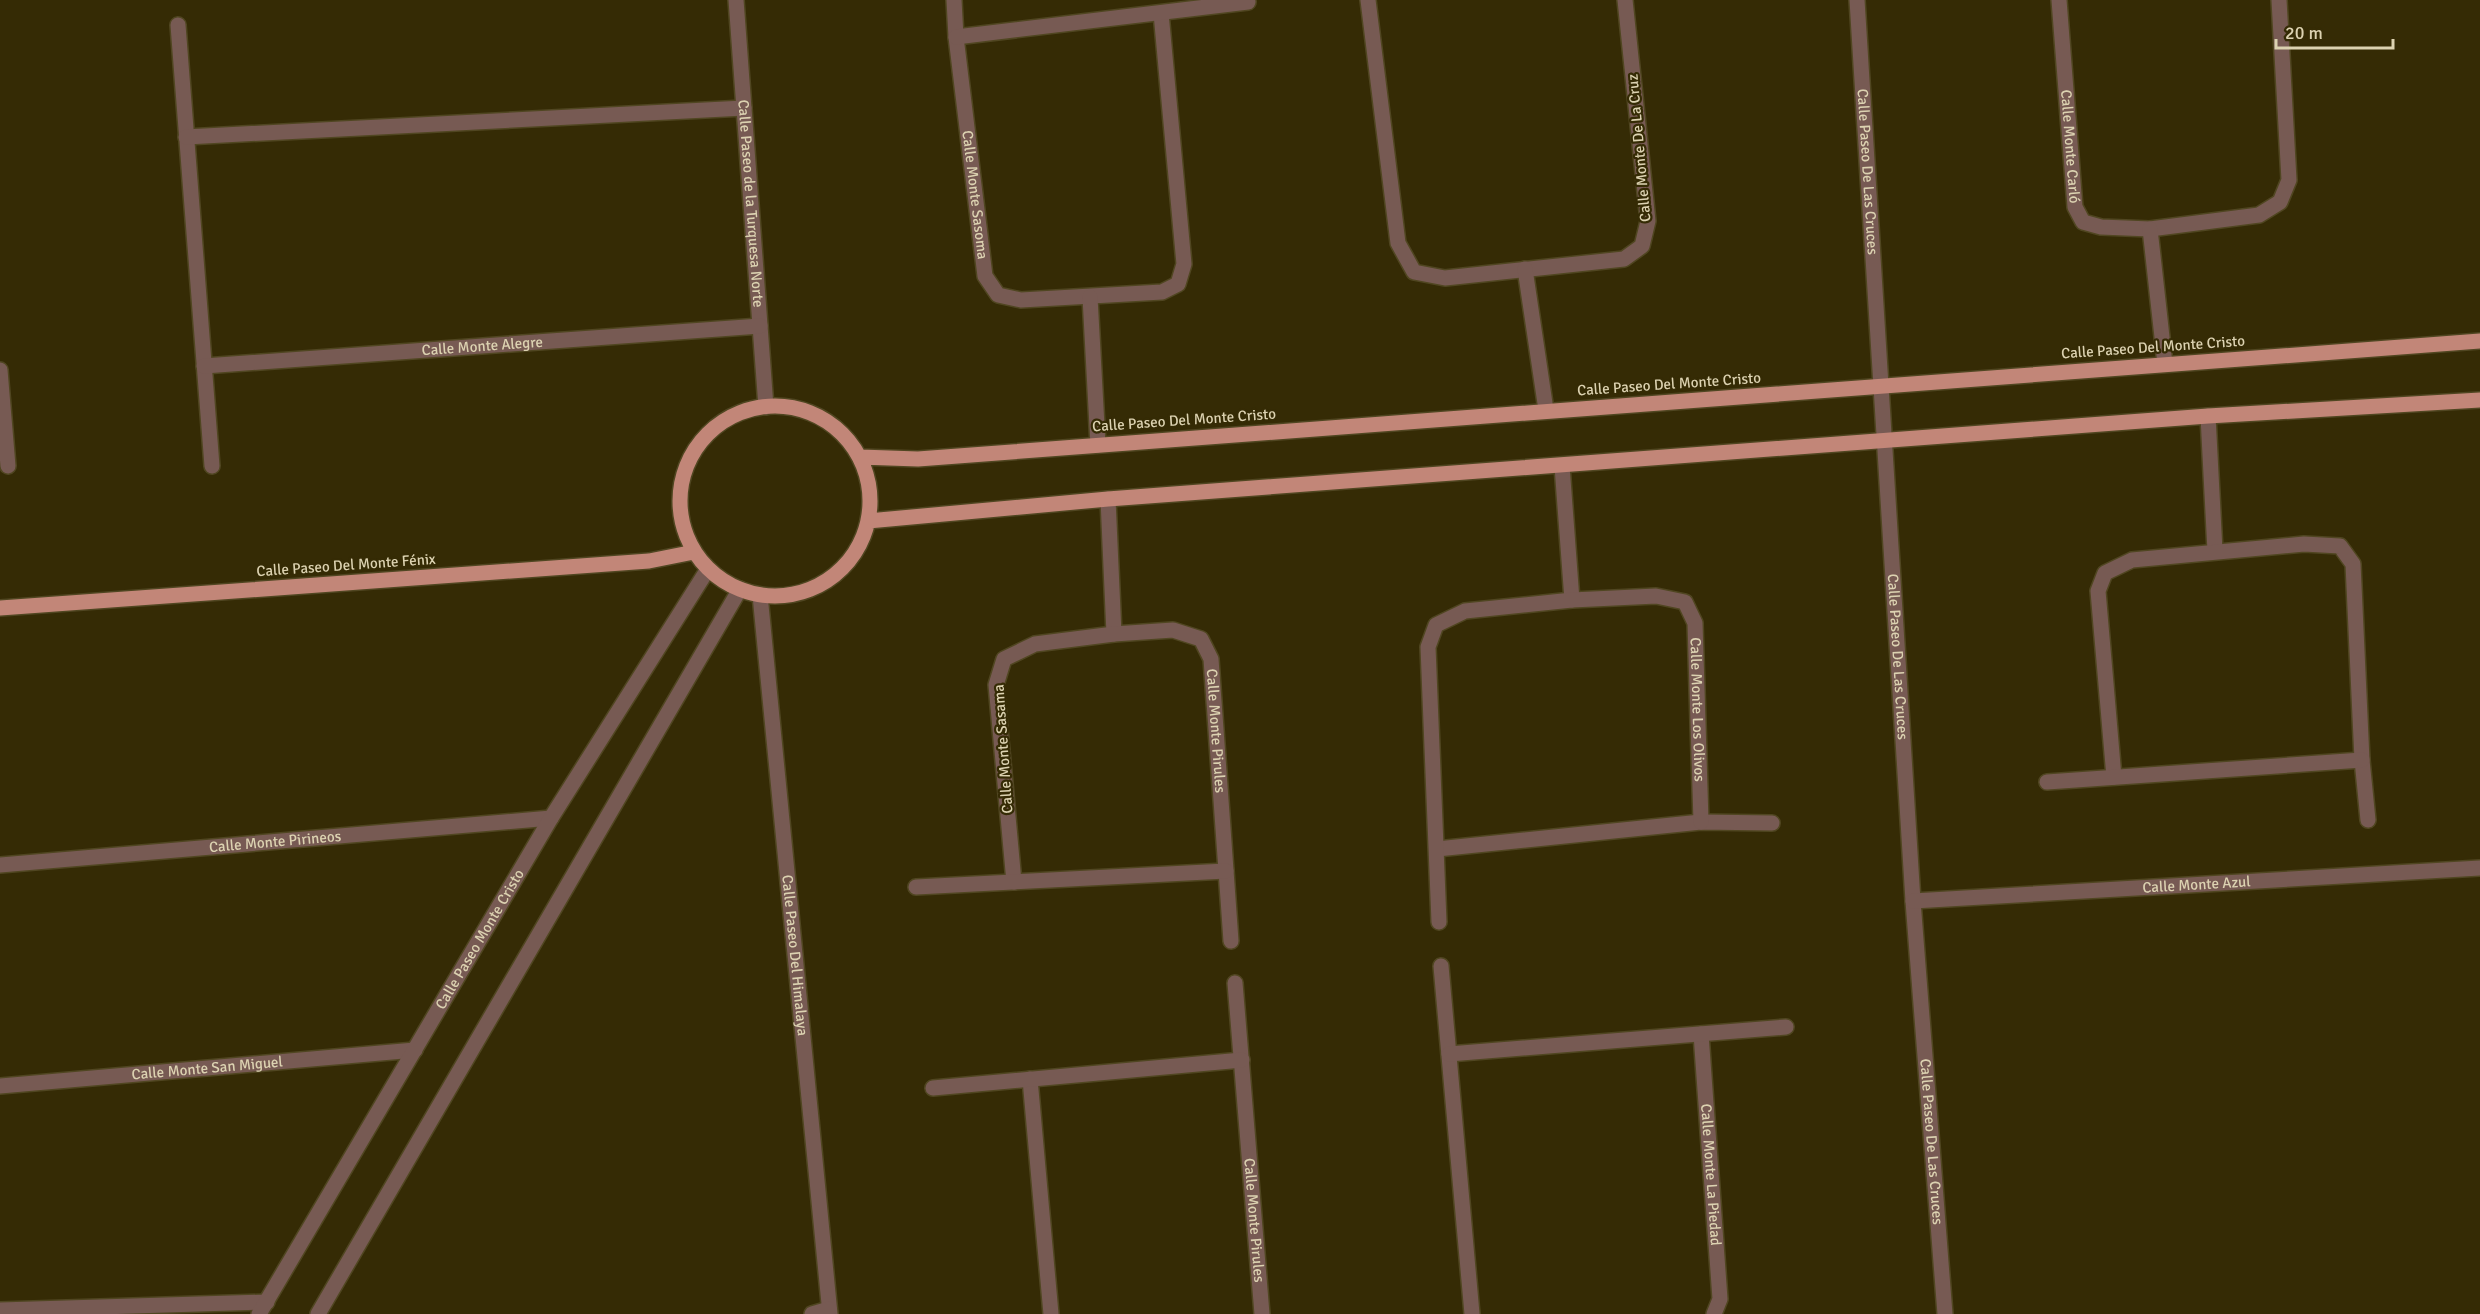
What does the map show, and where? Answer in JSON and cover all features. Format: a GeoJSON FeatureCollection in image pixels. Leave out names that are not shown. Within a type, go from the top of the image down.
{"type":"FeatureCollection","features":[{"type":"Feature","properties":{"kind":"main road","name":"Calle Paseo Del Monte Cristo"},"geometry":{"type":"LineString","coordinates":[[860,458],[918,459],[2480,341]]}},
{"type":"Feature","properties":{"kind":"main road"},"geometry":{"type":"LineString","coordinates":[[868,521],[1108,499],[2208,417],[2480,400]]}},
{"type":"Feature","properties":{"kind":"main road"},"geometry":{"type":"LineString","coordinates":[[787,406],[817,415],[842,433],[860,458],[868,478],[871,500],[868,521],[858,548],[840,570],[816,586],[789,595],[760,595],[740,590],[723,581],[708,569],[694,552],[682,524],[679,494],[687,464],[703,438],[727,418],[756,408],[787,406]]}},
{"type":"Feature","properties":{"kind":"main road","name":"Calle Paseo Del Monte Fénix"},"geometry":{"type":"LineString","coordinates":[[0,608],[649,561],[694,552]]}},
{"type":"Feature","properties":{"kind":"street","name":"Calle Paseo de la Turquesa Norte"},"geometry":{"type":"LineString","coordinates":[[736,0],[766,407]]}},
{"type":"Feature","properties":{"kind":"street","name":"Calle Monte Sasoma"},"geometry":{"type":"LineString","coordinates":[[954,0],[956,37],[985,276],[998,295],[1022,300],[1162,292],[1178,284],[1184,264],[1161,13]]}},
{"type":"Feature","properties":{"kind":"street","name":"Calle Monte De La Cruz"},"geometry":{"type":"LineString","coordinates":[[1368,0],[1398,243],[1414,272],[1445,278],[1624,259],[1642,246],[1648,221],[1625,0]]}},
{"type":"Feature","properties":{"kind":"street","name":"Calle Paseo De Las Cruces"},"geometry":{"type":"LineString","coordinates":[[1857,0],[1913,901],[1945,1314]]}},
{"type":"Feature","properties":{"kind":"street","name":"Calle Monte Carló"},"geometry":{"type":"LineString","coordinates":[[2059,0],[2075,207],[2083,222],[2101,227],[2151,229]]}},
{"type":"Feature","properties":{"kind":"street"},"geometry":{"type":"LineString","coordinates":[[2165,364],[2151,229],[2259,215],[2280,202],[2289,180],[2279,0]]}},
{"type":"Feature","properties":{"kind":"street"},"geometry":{"type":"LineString","coordinates":[[956,37],[1248,2]]}},
{"type":"Feature","properties":{"kind":"street"},"geometry":{"type":"LineString","coordinates":[[177,25],[212,466]]}},
{"type":"Feature","properties":{"kind":"street"},"geometry":{"type":"LineString","coordinates":[[186,137],[744,108]]}},
{"type":"Feature","properties":{"kind":"street"},"geometry":{"type":"LineString","coordinates":[[1525,269],[1546,410]]}},
{"type":"Feature","properties":{"kind":"street"},"geometry":{"type":"LineString","coordinates":[[1090,297],[1098,445]]}},
{"type":"Feature","properties":{"kind":"street","name":"Calle Monte Alegre"},"geometry":{"type":"LineString","coordinates":[[204,366],[760,326]]}},
{"type":"Feature","properties":{"kind":"street"},"geometry":{"type":"LineString","coordinates":[[0,370],[8,466]]}},
{"type":"Feature","properties":{"kind":"street"},"geometry":{"type":"LineString","coordinates":[[2208,417],[2215,551]]}},
{"type":"Feature","properties":{"kind":"street"},"geometry":{"type":"LineString","coordinates":[[1439,922],[1428,647],[1436,625],[1465,611],[1572,600],[1562,466]]}},
{"type":"Feature","properties":{"kind":"street"},"geometry":{"type":"LineString","coordinates":[[1108,499],[1114,634]]}},
{"type":"Feature","properties":{"kind":"street"},"geometry":{"type":"LineString","coordinates":[[2114,777],[2098,591],[2105,573],[2132,560],[2304,544],[2340,546],[2353,564],[2362,760],[2368,820]]}},
{"type":"Feature","properties":{"kind":"street","name":"Calle Paseo Monte Cristo"},"geometry":{"type":"LineString","coordinates":[[263,1308],[551,818],[708,569]]}},
{"type":"Feature","properties":{"kind":"street"},"geometry":{"type":"LineString","coordinates":[[318,1314],[740,590]]}},
{"type":"Feature","properties":{"kind":"street","name":"Calle Paseo Del Himalaya"},"geometry":{"type":"LineString","coordinates":[[760,595],[830,1311]]}},
{"type":"Feature","properties":{"kind":"street","name":"Calle Monte Los Olivos"},"geometry":{"type":"LineString","coordinates":[[1572,600],[1656,596],[1685,602],[1695,623],[1701,822]]}},
{"type":"Feature","properties":{"kind":"street","name":"Calle Monte Pirules"},"geometry":{"type":"LineString","coordinates":[[1114,634],[1173,630],[1201,639],[1211,659],[1231,942]]}},
{"type":"Feature","properties":{"kind":"street","name":"Calle Monte Sasama"},"geometry":{"type":"LineString","coordinates":[[1014,882],[996,685],[1005,658],[1035,644],[1114,634]]}},
{"type":"Feature","properties":{"kind":"street"},"geometry":{"type":"LineString","coordinates":[[2047,782],[2362,760]]}},
{"type":"Feature","properties":{"kind":"street","name":"Calle Monte Pirineos"},"geometry":{"type":"LineString","coordinates":[[0,865],[551,818]]}},
{"type":"Feature","properties":{"kind":"street"},"geometry":{"type":"LineString","coordinates":[[1437,849],[1701,822],[1772,823]]}},
{"type":"Feature","properties":{"kind":"street","name":"Calle Monte Azul"},"geometry":{"type":"LineString","coordinates":[[1913,901],[2480,868]]}},
{"type":"Feature","properties":{"kind":"street"},"geometry":{"type":"LineString","coordinates":[[916,887],[1226,870]]}},
{"type":"Feature","properties":{"kind":"street"},"geometry":{"type":"LineString","coordinates":[[1441,966],[1472,1314]]}},
{"type":"Feature","properties":{"kind":"street","name":"Calle Monte Pirules"},"geometry":{"type":"LineString","coordinates":[[1235,983],[1262,1314]]}},
{"type":"Feature","properties":{"kind":"street"},"geometry":{"type":"LineString","coordinates":[[1449,1054],[1786,1027]]}},
{"type":"Feature","properties":{"kind":"street","name":"Calle Monte La Piedad"},"geometry":{"type":"LineString","coordinates":[[1701,1034],[1720,1299],[1714,1314]]}},
{"type":"Feature","properties":{"kind":"street","name":"Calle Monte San Miguel"},"geometry":{"type":"LineString","coordinates":[[0,1086],[415,1050]]}},
{"type":"Feature","properties":{"kind":"street"},"geometry":{"type":"LineString","coordinates":[[933,1088],[1242,1060]]}},
{"type":"Feature","properties":{"kind":"street"},"geometry":{"type":"LineString","coordinates":[[1030,1079],[1051,1314]]}},
{"type":"Feature","properties":{"kind":"street"},"geometry":{"type":"LineString","coordinates":[[0,1310],[263,1308]]}},
{"type":"Feature","properties":{"kind":"street"},"geometry":{"type":"LineString","coordinates":[[812,1314],[830,1311]]}}]}
